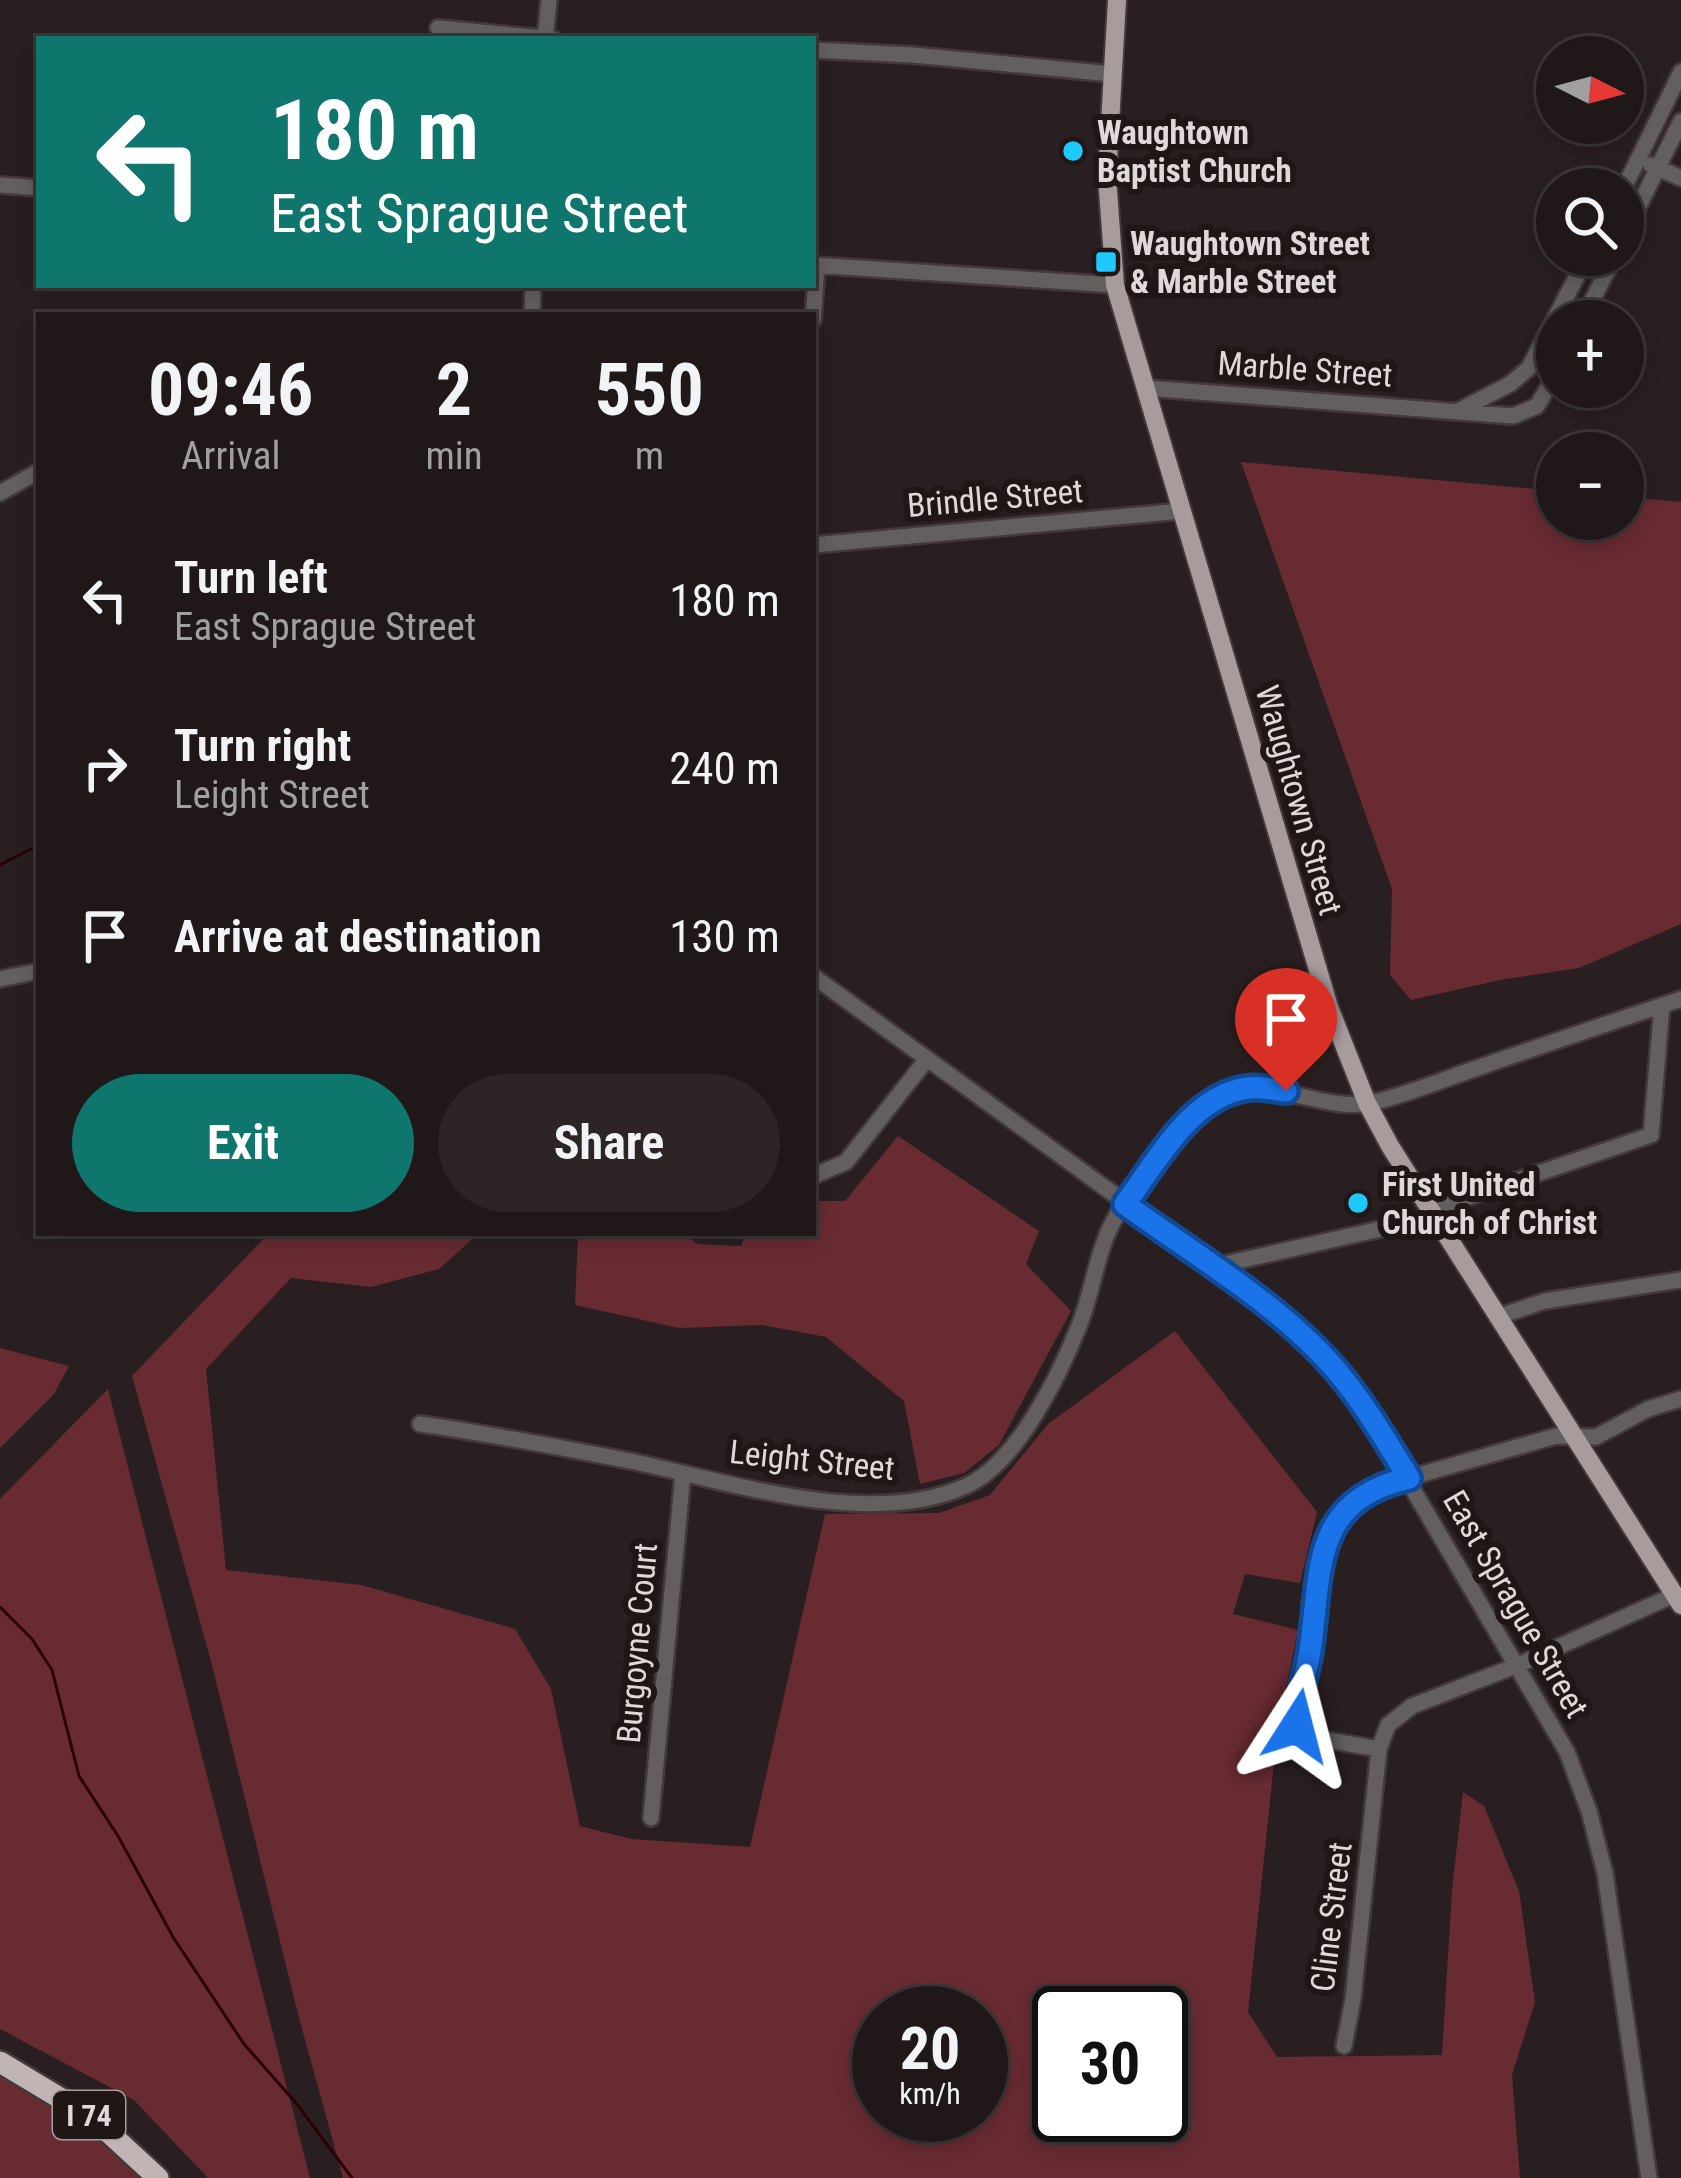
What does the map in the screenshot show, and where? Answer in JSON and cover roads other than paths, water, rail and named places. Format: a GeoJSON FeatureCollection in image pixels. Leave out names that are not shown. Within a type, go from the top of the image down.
{"type":"FeatureCollection","features":[{"type":"Feature","properties":{"kind":"highway","name":"I 74"},"geometry":{"type":"LineString","coordinates":[[0,2062],[93,2118],[158,2178]]}},
{"type":"Feature","properties":{"kind":"main road","name":"Waughtown Street"},"geometry":{"type":"LineString","coordinates":[[1117,0],[1107,177],[1115,285],[1328,1006],[1367,1103],[1677,1600]]}},
{"type":"Feature","properties":{"kind":"street"},"geometry":{"type":"LineString","coordinates":[[548,36],[549,0]]}},
{"type":"Feature","properties":{"kind":"street"},"geometry":{"type":"LineString","coordinates":[[438,28],[518,36]]}},
{"type":"Feature","properties":{"kind":"street"},"geometry":{"type":"LineString","coordinates":[[816,50],[1112,74]]}},
{"type":"Feature","properties":{"kind":"street"},"geometry":{"type":"LineString","coordinates":[[1635,168],[1681,72]]}},
{"type":"Feature","properties":{"kind":"street"},"geometry":{"type":"LineString","coordinates":[[1644,196],[1681,121]]}},
{"type":"Feature","properties":{"kind":"street"},"geometry":{"type":"LineString","coordinates":[[1639,160],[1681,178]]}},
{"type":"Feature","properties":{"kind":"street"},"geometry":{"type":"LineString","coordinates":[[0,184],[36,188]]}},
{"type":"Feature","properties":{"kind":"street"},"geometry":{"type":"LineString","coordinates":[[816,265],[1115,285]]}},
{"type":"Feature","properties":{"kind":"street"},"geometry":{"type":"LineString","coordinates":[[1460,410],[1510,384],[1528,368],[1577,276]]}},
{"type":"Feature","properties":{"kind":"street"},"geometry":{"type":"LineString","coordinates":[[1510,384],[1530,410],[1536,404]]}},
{"type":"Feature","properties":{"kind":"street","name":"Marble Street"},"geometry":{"type":"LineString","coordinates":[[1146,388],[1469,414],[1513,416],[1530,410]]}},
{"type":"Feature","properties":{"kind":"street"},"geometry":{"type":"LineString","coordinates":[[0,493],[36,472]]}},
{"type":"Feature","properties":{"kind":"street","name":"Brindle Street"},"geometry":{"type":"LineString","coordinates":[[816,545],[1182,511]]}},
{"type":"Feature","properties":{"kind":"street"},"geometry":{"type":"LineString","coordinates":[[0,979],[36,972]]}},
{"type":"Feature","properties":{"kind":"street","name":"East Sprague Street"},"geometry":{"type":"LineString","coordinates":[[816,978],[1275,1311],[1336,1371],[1409,1478],[1567,1752],[1600,1852],[1649,2178]]}},
{"type":"Feature","properties":{"kind":"street","name":"Leight Street"},"geometry":{"type":"LineString","coordinates":[[420,1424],[500,1435],[760,1491],[864,1503],[922,1500],[968,1485],[1007,1451],[1064,1363],[1109,1230],[1125,1204],[1183,1128],[1211,1101],[1248,1088],[1367,1103],[1681,999]]}},
{"type":"Feature","properties":{"kind":"street"},"geometry":{"type":"LineString","coordinates":[[1210,1267],[1434,1216],[1448,1204],[1651,1135],[1662,1005]]}},
{"type":"Feature","properties":{"kind":"street"},"geometry":{"type":"LineString","coordinates":[[816,1175],[846,1162],[927,1059]]}},
{"type":"Feature","properties":{"kind":"street"},"geometry":{"type":"LineString","coordinates":[[1497,1318],[1545,1301],[1681,1280]]}},
{"type":"Feature","properties":{"kind":"street"},"geometry":{"type":"LineString","coordinates":[[1677,1600],[1395,1715],[1379,1749],[1309,1737],[1297,1726],[1296,1708],[1309,1658],[1316,1576],[1324,1547],[1341,1518],[1362,1498],[1409,1478],[1556,1436],[1596,1437],[1648,1409],[1681,1399]]}},
{"type":"Feature","properties":{"kind":"street","name":"Burgoyne Court"},"geometry":{"type":"LineString","coordinates":[[650,1818],[683,1472]]}},
{"type":"Feature","properties":{"kind":"street","name":"Cline Street"},"geometry":{"type":"LineString","coordinates":[[1344,2046],[1379,1749]]}},
{"type":"Feature","properties":{"kind":"waterway"},"geometry":{"type":"LineString","coordinates":[[0,865],[36,847]]}},
{"type":"Feature","properties":{"kind":"waterway"},"geometry":{"type":"LineString","coordinates":[[0,1607],[32,1639],[52,1670],[79,1776],[173,1937],[244,2044],[352,2178]]}},
{"type":"Feature","properties":{"kind":"place","name":"Waughtown Baptist Church"},"geometry":{"type":"Point","coordinates":[1073,151]}},
{"type":"Feature","properties":{"kind":"place","name":"Waughtown Street & Marble Street"},"geometry":{"type":"Point","coordinates":[1106,262]}},
{"type":"Feature","properties":{"kind":"place","name":"First United Church of Christ"},"geometry":{"type":"Point","coordinates":[1358,1203]}}]}
